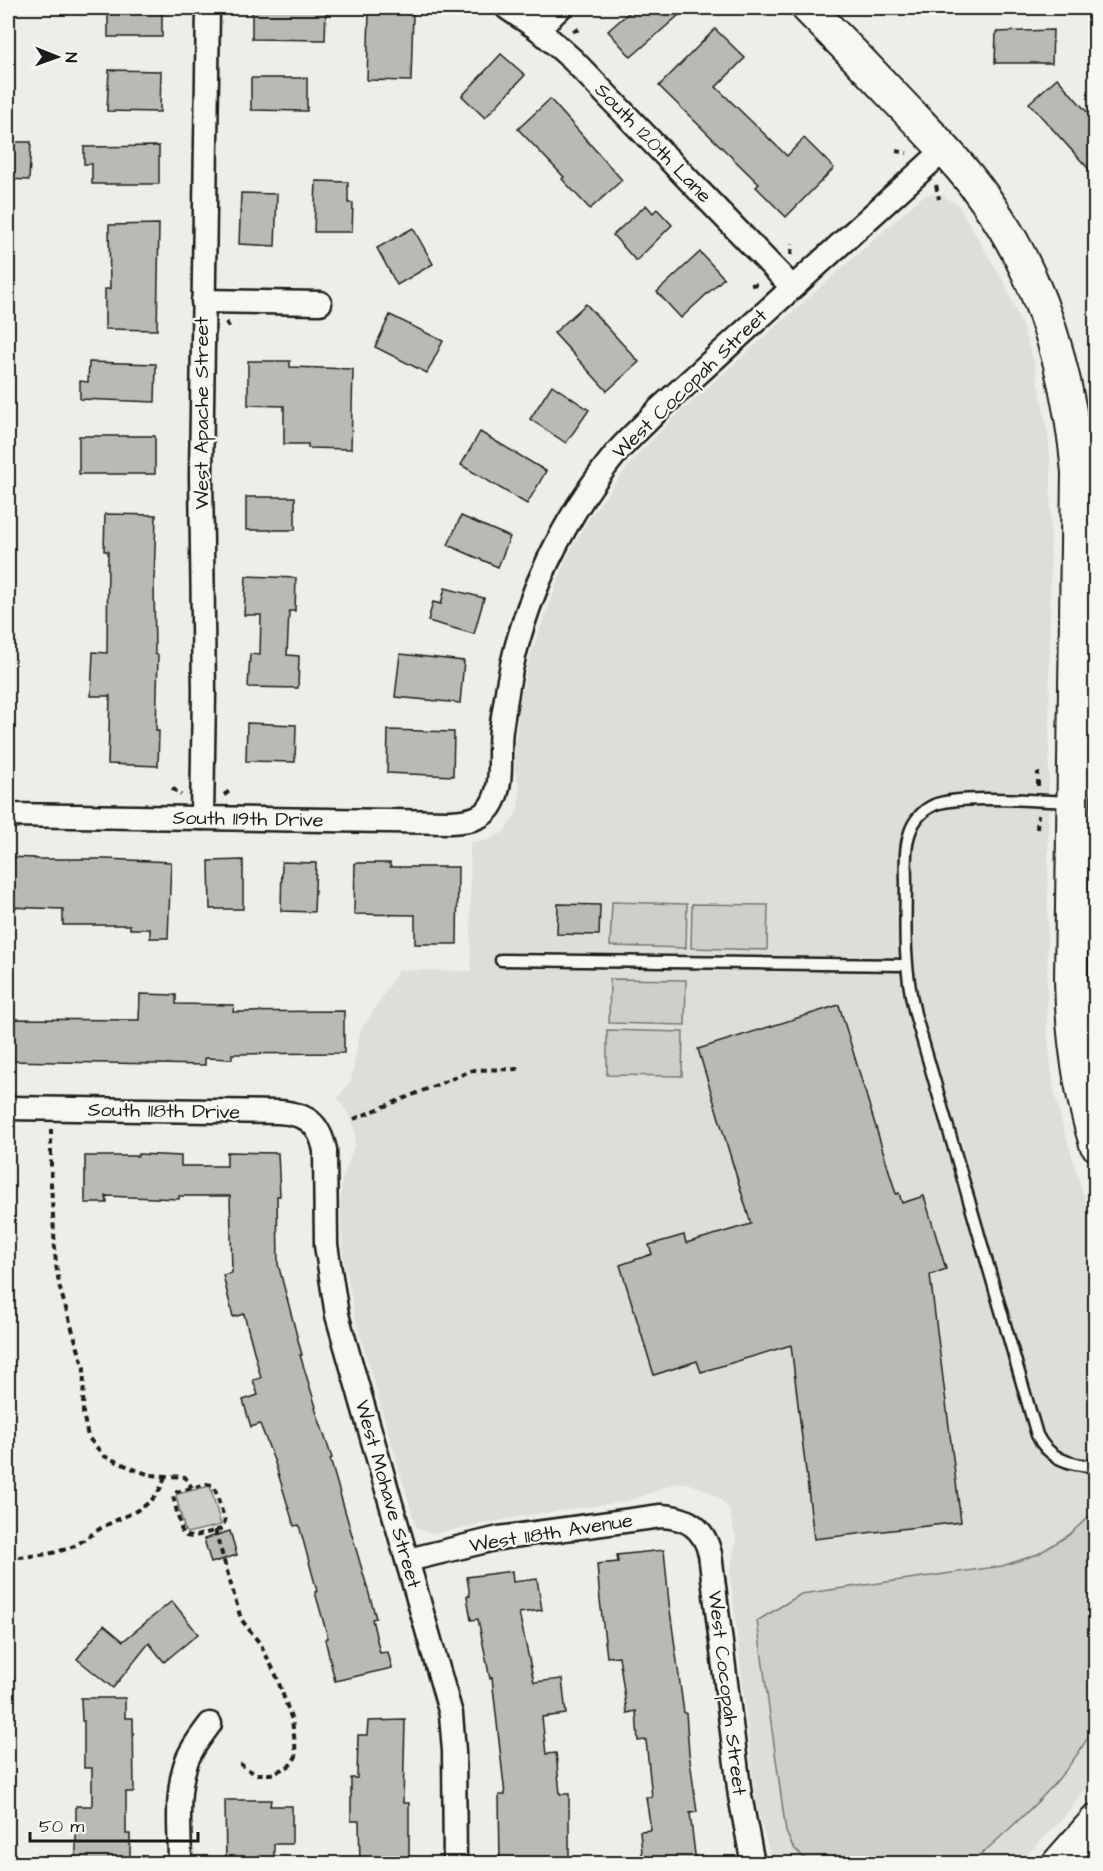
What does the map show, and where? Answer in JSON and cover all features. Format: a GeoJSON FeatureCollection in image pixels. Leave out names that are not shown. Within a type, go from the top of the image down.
{"type":"FeatureCollection","features":[{"type":"Feature","properties":{"kind":"street","name":"West Apache Street"},"geometry":{"type":"LineString","coordinates":[[202,818],[204,693],[201,475],[208,8]]}},
{"type":"Feature","properties":{"kind":"street","name":"South 120th Lane"},"geometry":{"type":"LineString","coordinates":[[507,8],[538,29],[573,60],[792,287]]}},
{"type":"Feature","properties":{"kind":"street"},"geometry":{"type":"LineString","coordinates":[[538,29],[560,8]]}},
{"type":"Feature","properties":{"kind":"street"},"geometry":{"type":"LineString","coordinates":[[808,8],[945,149],[979,191],[1018,254],[1044,311],[1064,375],[1075,442],[1087,472],[1073,802],[1083,979],[1075,1049],[1083,1098],[1095,1143]]}},
{"type":"Feature","properties":{"kind":"street","name":"West Cocopah Street"},"geometry":{"type":"LineString","coordinates":[[486,812],[497,790],[501,729],[519,639],[544,571],[573,516],[603,471],[619,450],[658,410],[945,149]]}},
{"type":"Feature","properties":{"kind":"street"},"geometry":{"type":"LineString","coordinates":[[203,301],[320,303]]}},
{"type":"Feature","properties":{"kind":"street","name":"South 119th Drive"},"geometry":{"type":"LineString","coordinates":[[8,815],[451,822],[475,818],[486,812]]}},
{"type":"Feature","properties":{"kind":"street","name":"South 118th Drive"},"geometry":{"type":"LineString","coordinates":[[8,1108],[279,1112],[305,1117],[316,1126]]}},
{"type":"Feature","properties":{"kind":"street","name":"West Mohave Street"},"geometry":{"type":"LineString","coordinates":[[316,1126],[326,1150],[326,1245],[337,1316],[451,1714],[454,1750],[455,1863]]}},
{"type":"Feature","properties":{"kind":"street","name":"West 118th Avenue"},"geometry":{"type":"LineString","coordinates":[[408,1560],[499,1538],[650,1518],[672,1516],[695,1525]]}},
{"type":"Feature","properties":{"kind":"street","name":"West Cocopah Street"},"geometry":{"type":"LineString","coordinates":[[695,1525],[708,1543],[710,1554],[740,1796],[753,1863]]}},
{"type":"Feature","properties":{"kind":"street"},"geometry":{"type":"LineString","coordinates":[[180,1863],[179,1801],[182,1782],[187,1760],[197,1741],[210,1724]]}},
{"type":"Feature","properties":{"kind":"street"},"geometry":{"type":"LineString","coordinates":[[1058,1863],[1093,1831]]}},
{"type":"Feature","properties":{"kind":"lane"},"geometry":{"type":"LineString","coordinates":[[1073,802],[945,801],[933,805],[916,819],[910,831],[906,857],[906,965],[915,1014],[1037,1435],[1051,1455],[1063,1461],[1095,1466]]}},
{"type":"Feature","properties":{"kind":"lane"},"geometry":{"type":"LineString","coordinates":[[501,960],[906,965]]}},
{"type":"Feature","properties":{"kind":"path"},"geometry":{"type":"LineString","coordinates":[[354,1119],[473,1070],[519,1069]]}},
{"type":"Feature","properties":{"kind":"path"},"geometry":{"type":"LineString","coordinates":[[51,1128],[51,1178],[56,1265],[60,1289],[84,1368],[85,1429],[93,1444],[104,1456],[143,1473],[185,1478],[192,1488]]}},
{"type":"Feature","properties":{"kind":"path"},"geometry":{"type":"LineString","coordinates":[[8,1558],[52,1553],[80,1543],[102,1527],[142,1508],[155,1495],[165,1476]]}},
{"type":"Feature","properties":{"kind":"path"},"geometry":{"type":"LineString","coordinates":[[206,1484],[214,1486],[225,1521],[223,1527],[192,1537],[182,1532],[173,1496],[177,1492],[192,1488],[206,1484]]}},
{"type":"Feature","properties":{"kind":"path"},"geometry":{"type":"LineString","coordinates":[[215,1530],[241,1619],[261,1645],[276,1676],[292,1720],[295,1744],[296,1756],[293,1762],[271,1774],[255,1774],[240,1764]]}},
{"type":"Feature","properties":{"kind":"shaded area"},"geometry":{"type":"Polygon","coordinates":[[[930,194],[942,195],[958,205],[1005,284],[1034,362],[1048,433],[1051,473],[1047,1029],[1054,1090],[1096,1236],[1095,1775],[1064,1817],[1018,1864],[774,1863],[756,1803],[730,1574],[736,1537],[729,1509],[720,1499],[699,1487],[676,1483],[629,1501],[529,1515],[437,1533],[428,1533],[416,1527],[356,1321],[343,1255],[340,1204],[342,1180],[355,1144],[355,1133],[351,1118],[338,1098],[351,1080],[360,1032],[399,970],[471,971],[470,842],[486,841],[504,832],[518,810],[520,788],[515,771],[515,749],[519,705],[530,656],[567,557],[590,517],[631,462],[671,420],[922,197],[930,194]]]}},
{"type":"Feature","properties":{"kind":"shaded area"},"geometry":{"type":"Polygon","coordinates":[[[612,902],[687,904],[686,948],[610,946],[612,902]]]}},
{"type":"Feature","properties":{"kind":"shaded area"},"geometry":{"type":"Polygon","coordinates":[[[692,904],[768,905],[767,950],[691,948],[692,904]]]}},
{"type":"Feature","properties":{"kind":"shaded area"},"geometry":{"type":"Polygon","coordinates":[[[610,979],[686,980],[685,1025],[609,1023],[610,979]]]}},
{"type":"Feature","properties":{"kind":"shaded area"},"geometry":{"type":"Polygon","coordinates":[[[607,1030],[683,1032],[682,1076],[607,1075],[607,1030]]]}},
{"type":"Feature","properties":{"kind":"shaded area"},"geometry":{"type":"Polygon","coordinates":[[[210,1486],[221,1525],[187,1533],[176,1496],[210,1486]]]}},
{"type":"Feature","properties":{"kind":"shaded area"},"geometry":{"type":"Polygon","coordinates":[[[1095,1505],[1096,1722],[1072,1763],[1024,1815],[972,1863],[809,1863],[793,1847],[786,1832],[757,1621],[801,1594],[1002,1566],[1038,1554],[1069,1535],[1089,1516],[1095,1505]]]}},
{"type":"Feature","properties":{"kind":"building"},"geometry":{"type":"Polygon","coordinates":[[[108,8],[162,8],[162,37],[108,37],[108,8]]]}},
{"type":"Feature","properties":{"kind":"building"},"geometry":{"type":"Polygon","coordinates":[[[252,8],[326,8],[325,40],[252,39],[252,8]]]}},
{"type":"Feature","properties":{"kind":"building"},"geometry":{"type":"Polygon","coordinates":[[[634,8],[687,8],[631,57],[608,31],[634,8]]]}},
{"type":"Feature","properties":{"kind":"building"},"geometry":{"type":"Polygon","coordinates":[[[369,12],[413,13],[411,81],[367,80],[369,12]]]}},
{"type":"Feature","properties":{"kind":"building"},"geometry":{"type":"Polygon","coordinates":[[[715,29],[745,58],[716,87],[787,156],[804,138],[834,168],[786,217],[756,187],[759,184],[659,86],[715,29]]]}},
{"type":"Feature","properties":{"kind":"building"},"geometry":{"type":"Polygon","coordinates":[[[1053,30],[1052,63],[995,63],[996,32],[1053,30]]]}},
{"type":"Feature","properties":{"kind":"building"},"geometry":{"type":"Polygon","coordinates":[[[501,54],[525,75],[485,118],[462,96],[501,54]]]}},
{"type":"Feature","properties":{"kind":"building"},"geometry":{"type":"Polygon","coordinates":[[[109,70],[161,71],[160,112],[107,111],[109,70]]]}},
{"type":"Feature","properties":{"kind":"building"},"geometry":{"type":"Polygon","coordinates":[[[251,78],[307,78],[307,111],[251,110],[251,78]]]}},
{"type":"Feature","properties":{"kind":"building"},"geometry":{"type":"Polygon","coordinates":[[[1057,78],[1095,121],[1095,176],[1029,103],[1057,78]]]}},
{"type":"Feature","properties":{"kind":"building"},"geometry":{"type":"Polygon","coordinates":[[[550,99],[622,180],[590,209],[562,179],[564,177],[518,129],[550,99]]]}},
{"type":"Feature","properties":{"kind":"building"},"geometry":{"type":"Polygon","coordinates":[[[8,142],[31,142],[29,180],[8,179],[8,142]]]}},
{"type":"Feature","properties":{"kind":"building"},"geometry":{"type":"Polygon","coordinates":[[[159,146],[159,184],[92,184],[92,164],[84,164],[84,147],[159,146]]]}},
{"type":"Feature","properties":{"kind":"building"},"geometry":{"type":"Polygon","coordinates":[[[316,181],[348,182],[348,203],[353,203],[352,232],[314,232],[316,181]]]}},
{"type":"Feature","properties":{"kind":"building"},"geometry":{"type":"Polygon","coordinates":[[[241,193],[277,194],[275,246],[239,244],[241,193]]]}},
{"type":"Feature","properties":{"kind":"building"},"geometry":{"type":"Polygon","coordinates":[[[646,205],[653,213],[657,209],[672,225],[636,261],[613,235],[646,205]]]}},
{"type":"Feature","properties":{"kind":"building"},"geometry":{"type":"Polygon","coordinates":[[[159,224],[157,330],[105,329],[105,289],[110,289],[109,225],[159,224]]]}},
{"type":"Feature","properties":{"kind":"building"},"geometry":{"type":"Polygon","coordinates":[[[413,228],[433,264],[397,285],[377,248],[413,228]]]}},
{"type":"Feature","properties":{"kind":"building"},"geometry":{"type":"Polygon","coordinates":[[[700,252],[724,278],[681,318],[657,292],[700,252]]]}},
{"type":"Feature","properties":{"kind":"building"},"geometry":{"type":"Polygon","coordinates":[[[586,304],[639,362],[607,391],[554,333],[586,304]]]}},
{"type":"Feature","properties":{"kind":"building"},"geometry":{"type":"Polygon","coordinates":[[[390,315],[443,341],[427,373],[375,347],[390,315]]]}},
{"type":"Feature","properties":{"kind":"building"},"geometry":{"type":"Polygon","coordinates":[[[248,361],[290,361],[290,367],[353,369],[351,449],[308,448],[308,444],[284,444],[284,406],[248,405],[248,361]]]}},
{"type":"Feature","properties":{"kind":"building"},"geometry":{"type":"Polygon","coordinates":[[[89,362],[156,364],[155,402],[80,399],[80,381],[88,382],[89,362]]]}},
{"type":"Feature","properties":{"kind":"building"},"geometry":{"type":"Polygon","coordinates":[[[552,385],[589,410],[566,443],[530,419],[552,385]]]}},
{"type":"Feature","properties":{"kind":"building"},"geometry":{"type":"Polygon","coordinates":[[[480,432],[546,471],[527,504],[461,465],[480,432]]]}},
{"type":"Feature","properties":{"kind":"building"},"geometry":{"type":"Polygon","coordinates":[[[79,436],[155,436],[155,474],[79,474],[79,436]]]}},
{"type":"Feature","properties":{"kind":"building"},"geometry":{"type":"Polygon","coordinates":[[[246,497],[295,497],[295,530],[246,530],[246,497]]]}},
{"type":"Feature","properties":{"kind":"building"},"geometry":{"type":"Polygon","coordinates":[[[105,514],[156,515],[154,582],[155,654],[158,655],[156,731],[159,731],[158,766],[108,764],[110,696],[91,696],[93,652],[107,653],[108,551],[104,551],[105,514]]]}},
{"type":"Feature","properties":{"kind":"building"},"geometry":{"type":"Polygon","coordinates":[[[461,516],[510,537],[498,567],[448,545],[461,516]]]}},
{"type":"Feature","properties":{"kind":"building"},"geometry":{"type":"Polygon","coordinates":[[[246,576],[296,578],[295,611],[289,611],[287,655],[299,656],[298,688],[248,687],[250,654],[260,655],[261,615],[244,615],[246,576]]]}},
{"type":"Feature","properties":{"kind":"building"},"geometry":{"type":"Polygon","coordinates":[[[445,588],[484,598],[474,634],[428,621],[433,602],[441,604],[445,588]]]}},
{"type":"Feature","properties":{"kind":"building"},"geometry":{"type":"Polygon","coordinates":[[[400,654],[464,661],[460,703],[395,697],[400,654]]]}},
{"type":"Feature","properties":{"kind":"building"},"geometry":{"type":"Polygon","coordinates":[[[247,723],[296,725],[295,762],[246,761],[247,723]]]}},
{"type":"Feature","properties":{"kind":"building"},"geometry":{"type":"Polygon","coordinates":[[[388,730],[454,732],[453,776],[387,773],[388,730]]]}},
{"type":"Feature","properties":{"kind":"building"},"geometry":{"type":"Polygon","coordinates":[[[8,857],[171,862],[168,938],[150,938],[150,929],[130,929],[130,925],[63,925],[63,909],[8,907],[8,857]]]}},
{"type":"Feature","properties":{"kind":"building"},"geometry":{"type":"Polygon","coordinates":[[[243,860],[243,909],[210,909],[209,861],[243,860]]]}},
{"type":"Feature","properties":{"kind":"building"},"geometry":{"type":"Polygon","coordinates":[[[282,862],[316,863],[314,912],[281,911],[282,862]]]}},
{"type":"Feature","properties":{"kind":"building"},"geometry":{"type":"Polygon","coordinates":[[[355,863],[390,863],[390,867],[458,867],[457,944],[415,944],[415,915],[354,914],[355,863]]]}},
{"type":"Feature","properties":{"kind":"building"},"geometry":{"type":"Polygon","coordinates":[[[558,904],[600,905],[599,935],[557,934],[558,904]]]}},
{"type":"Feature","properties":{"kind":"building"},"geometry":{"type":"Polygon","coordinates":[[[140,994],[176,995],[176,1004],[234,1005],[233,1012],[344,1011],[344,1053],[232,1054],[232,1059],[205,1058],[205,1065],[8,1061],[8,1019],[139,1020],[140,994]]]}},
{"type":"Feature","properties":{"kind":"building"},"geometry":{"type":"Polygon","coordinates":[[[839,1005],[896,1194],[899,1193],[902,1203],[924,1196],[946,1269],[930,1275],[961,1522],[814,1539],[791,1345],[701,1372],[697,1361],[654,1375],[620,1265],[652,1254],[649,1245],[684,1235],[686,1243],[751,1224],[698,1049],[839,1005]]]}},
{"type":"Feature","properties":{"kind":"building"},"geometry":{"type":"Polygon","coordinates":[[[227,1152],[278,1153],[280,1196],[277,1196],[278,1264],[302,1355],[300,1355],[332,1458],[330,1459],[376,1618],[372,1619],[380,1653],[388,1652],[392,1668],[335,1681],[325,1639],[328,1638],[299,1525],[294,1526],[275,1463],[260,1424],[251,1427],[243,1400],[258,1395],[253,1380],[261,1378],[244,1314],[233,1317],[223,1275],[232,1273],[230,1196],[179,1196],[179,1199],[106,1196],[107,1203],[85,1203],[85,1156],[138,1156],[138,1154],[181,1156],[181,1166],[227,1166],[227,1152]]]}},
{"type":"Feature","properties":{"kind":"building"},"geometry":{"type":"Polygon","coordinates":[[[230,1531],[237,1555],[211,1563],[204,1539],[230,1531]]]}},
{"type":"Feature","properties":{"kind":"building"},"geometry":{"type":"Polygon","coordinates":[[[664,1550],[697,1812],[690,1813],[696,1863],[643,1863],[640,1831],[651,1830],[646,1797],[652,1797],[646,1740],[638,1741],[636,1711],[627,1713],[619,1656],[607,1657],[600,1600],[597,1564],[618,1562],[617,1555],[664,1550]]]}},
{"type":"Feature","properties":{"kind":"building"},"geometry":{"type":"Polygon","coordinates":[[[512,1571],[513,1582],[537,1579],[542,1610],[519,1613],[534,1682],[562,1679],[566,1714],[542,1717],[546,1754],[556,1753],[560,1794],[569,1794],[569,1863],[500,1863],[499,1795],[505,1795],[492,1678],[490,1679],[478,1619],[471,1620],[467,1577],[512,1571]]]}},
{"type":"Feature","properties":{"kind":"building"},"geometry":{"type":"Polygon","coordinates":[[[172,1601],[198,1634],[164,1662],[149,1643],[113,1688],[77,1659],[104,1625],[123,1641],[172,1601]]]}},
{"type":"Feature","properties":{"kind":"building"},"geometry":{"type":"Polygon","coordinates":[[[81,1698],[125,1698],[125,1718],[133,1718],[134,1792],[126,1792],[126,1834],[130,1834],[130,1863],[76,1863],[76,1806],[92,1806],[92,1768],[84,1768],[84,1721],[82,1721],[81,1698]]]}},
{"type":"Feature","properties":{"kind":"building"},"geometry":{"type":"Polygon","coordinates":[[[405,1720],[403,1803],[409,1803],[409,1863],[360,1863],[359,1821],[351,1821],[351,1778],[357,1778],[358,1735],[367,1735],[368,1721],[405,1720]]]}},
{"type":"Feature","properties":{"kind":"building"},"geometry":{"type":"Polygon","coordinates":[[[225,1800],[271,1800],[270,1806],[292,1806],[292,1844],[274,1844],[274,1863],[226,1863],[225,1800]]]}}]}
